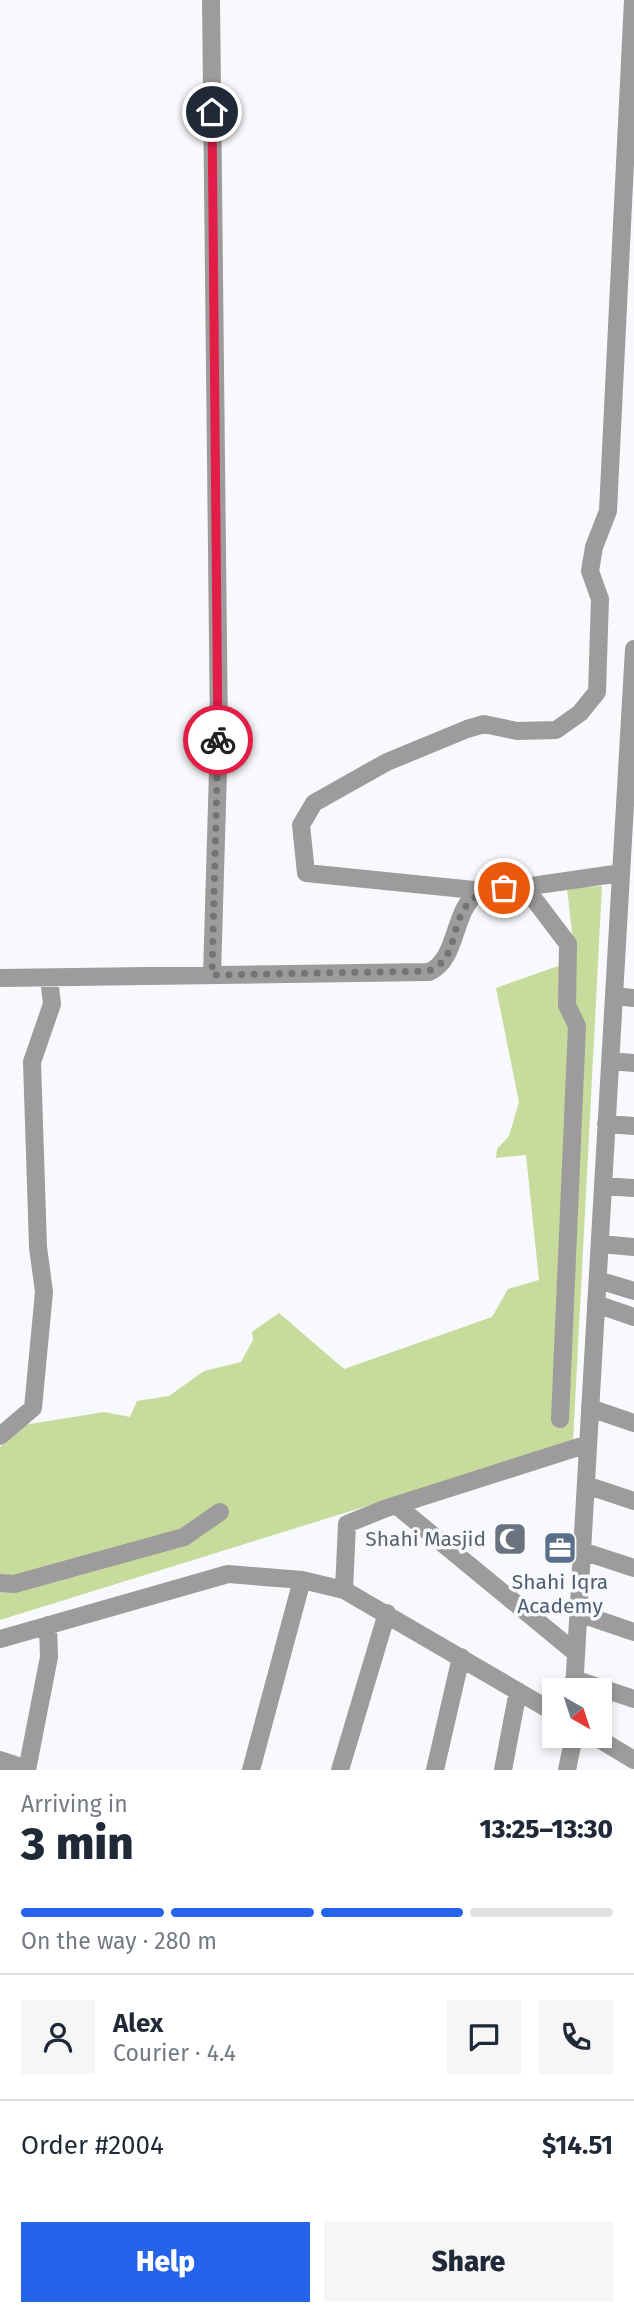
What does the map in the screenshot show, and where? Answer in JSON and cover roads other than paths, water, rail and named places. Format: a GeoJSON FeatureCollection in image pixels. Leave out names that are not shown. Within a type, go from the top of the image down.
{"type":"FeatureCollection","features":[{"type":"Feature","properties":{"kind":"street"},"geometry":{"type":"LineString","coordinates":[[211,0],[219,736],[212,975]]}},
{"type":"Feature","properties":{"kind":"street"},"geometry":{"type":"LineString","coordinates":[[621,873],[484,891],[306,873],[300,825],[314,803],[387,762],[484,724],[517,731],[556,730],[580,713],[597,692],[600,599],[590,571],[594,547],[608,511],[632,0]]}},
{"type":"Feature","properties":{"kind":"street"},"geometry":{"type":"LineString","coordinates":[[574,1678],[614,996],[626,913],[621,873],[628,847],[634,649]]}},
{"type":"Feature","properties":{"kind":"street"},"geometry":{"type":"LineString","coordinates":[[524,886],[568,944],[567,1005],[577,1026],[560,1419]]}},
{"type":"Feature","properties":{"kind":"street"},"geometry":{"type":"LineString","coordinates":[[0,978],[429,971],[442,964],[466,905],[484,891]]}},
{"type":"Feature","properties":{"kind":"street"},"geometry":{"type":"LineString","coordinates":[[0,1436],[33,1408],[44,1292],[38,1247],[32,1062],[52,1004],[49,978]]}},
{"type":"Feature","properties":{"kind":"street"},"geometry":{"type":"LineString","coordinates":[[614,996],[634,998]]}},
{"type":"Feature","properties":{"kind":"street"},"geometry":{"type":"LineString","coordinates":[[610,1061],[634,1063]]}},
{"type":"Feature","properties":{"kind":"street"},"geometry":{"type":"LineString","coordinates":[[607,1124],[634,1126]]}},
{"type":"Feature","properties":{"kind":"street"},"geometry":{"type":"LineString","coordinates":[[603,1186],[634,1188]]}},
{"type":"Feature","properties":{"kind":"street"},"geometry":{"type":"LineString","coordinates":[[600,1244],[634,1247]]}},
{"type":"Feature","properties":{"kind":"street"},"geometry":{"type":"LineString","coordinates":[[598,1280],[634,1291]]}},
{"type":"Feature","properties":{"kind":"street"},"geometry":{"type":"LineString","coordinates":[[596,1304],[634,1317]]}},
{"type":"Feature","properties":{"kind":"street"},"geometry":{"type":"LineString","coordinates":[[590,1408],[634,1423]]}},
{"type":"Feature","properties":{"kind":"street"},"geometry":{"type":"LineString","coordinates":[[344,1590],[347,1524],[396,1505],[588,1444]]}},
{"type":"Feature","properties":{"kind":"street"},"geometry":{"type":"LineString","coordinates":[[586,1485],[634,1501]]}},
{"type":"Feature","properties":{"kind":"street"},"geometry":{"type":"LineString","coordinates":[[396,1505],[576,1653]]}},
{"type":"Feature","properties":{"kind":"street"},"geometry":{"type":"LineString","coordinates":[[0,1583],[14,1584],[184,1536],[220,1512]]}},
{"type":"Feature","properties":{"kind":"street"},"geometry":{"type":"LineString","coordinates":[[582,1551],[634,1568]]}},
{"type":"Feature","properties":{"kind":"street"},"geometry":{"type":"LineString","coordinates":[[0,1639],[228,1574],[302,1580],[344,1590],[542,1705]]}},
{"type":"Feature","properties":{"kind":"street"},"geometry":{"type":"LineString","coordinates":[[251,1770],[302,1580]]}},
{"type":"Feature","properties":{"kind":"street"},"geometry":{"type":"LineString","coordinates":[[340,1770],[387,1613]]}},
{"type":"Feature","properties":{"kind":"street"},"geometry":{"type":"LineString","coordinates":[[578,1613],[634,1632]]}},
{"type":"Feature","properties":{"kind":"street"},"geometry":{"type":"LineString","coordinates":[[0,1760],[27,1769],[49,1657],[48,1625]]}},
{"type":"Feature","properties":{"kind":"street"},"geometry":{"type":"LineString","coordinates":[[435,1770],[461,1657]]}},
{"type":"Feature","properties":{"kind":"street"},"geometry":{"type":"LineString","coordinates":[[503,1770],[518,1691]]}},
{"type":"Feature","properties":{"kind":"street"},"geometry":{"type":"LineString","coordinates":[[612,1694],[634,1699]]}},
{"type":"Feature","properties":{"kind":"street"},"geometry":{"type":"LineString","coordinates":[[612,1747],[634,1761],[632,1770]]}},
{"type":"Feature","properties":{"kind":"street"},"geometry":{"type":"LineString","coordinates":[[567,1770],[572,1748]]}},
{"type":"Feature","properties":{"kind":"place","name":"Shahi Masjid"},"geometry":{"type":"Point","coordinates":[510,1539]}},
{"type":"Feature","properties":{"kind":"place","name":"Shahi Iqra Academy"},"geometry":{"type":"Point","coordinates":[560,1548]}}]}
